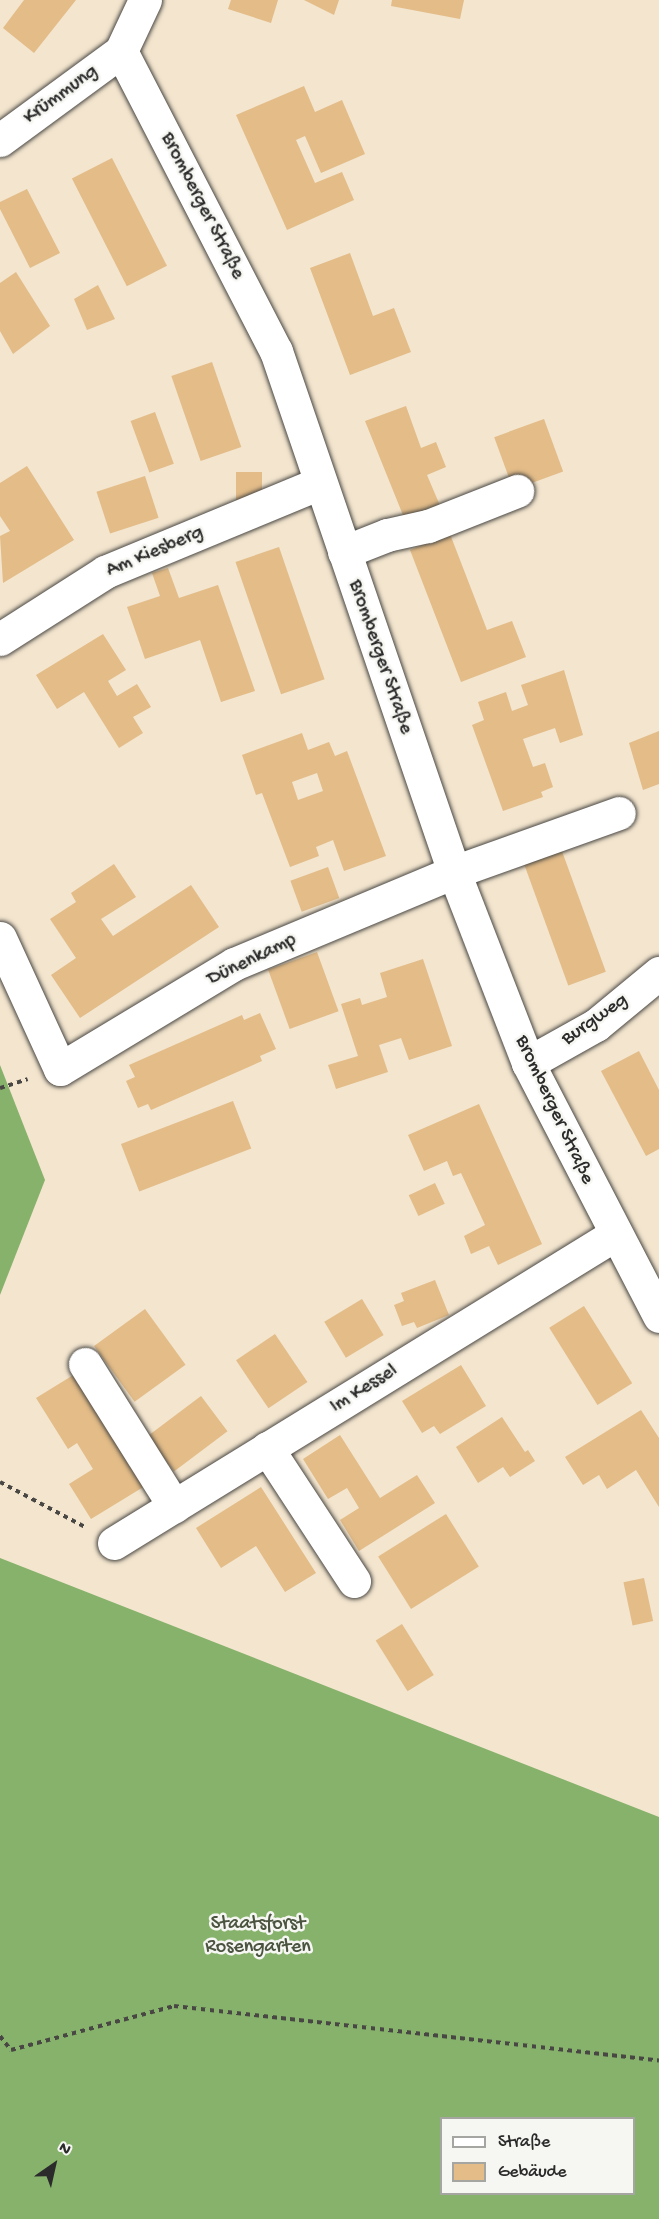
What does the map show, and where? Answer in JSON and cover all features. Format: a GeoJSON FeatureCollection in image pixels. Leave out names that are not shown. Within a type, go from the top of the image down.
{"type":"FeatureCollection","features":[{"type":"Feature","properties":{"kind":"street"},"geometry":{"type":"LineString","coordinates":[[122,51],[146,0]]}},
{"type":"Feature","properties":{"kind":"street","name":"Krümmung"},"geometry":{"type":"LineString","coordinates":[[0,140],[122,51]]}},
{"type":"Feature","properties":{"kind":"street","name":"Bromberger Straße"},"geometry":{"type":"LineString","coordinates":[[122,51],[276,351],[454,872],[528,1062],[614,1235],[659,1316]]}},
{"type":"Feature","properties":{"kind":"street","name":"Am Kiesberg"},"geometry":{"type":"LineString","coordinates":[[0,639],[105,572],[320,483]]}},
{"type":"Feature","properties":{"kind":"street"},"geometry":{"type":"LineString","coordinates":[[344,552],[387,535],[428,526],[517,491]]}},
{"type":"Feature","properties":{"kind":"street","name":"Dünenkamp"},"geometry":{"type":"LineString","coordinates":[[0,938],[60,1069],[234,964],[454,872],[619,813]]}},
{"type":"Feature","properties":{"kind":"street","name":"Burgweg"},"geometry":{"type":"LineString","coordinates":[[528,1062],[596,1025],[659,973]]}},
{"type":"Feature","properties":{"kind":"street","name":"Im Kessel"},"geometry":{"type":"LineString","coordinates":[[114,1543],[614,1235]]}},
{"type":"Feature","properties":{"kind":"street"},"geometry":{"type":"LineString","coordinates":[[85,1364],[174,1506]]}},
{"type":"Feature","properties":{"kind":"street"},"geometry":{"type":"LineString","coordinates":[[267,1448],[354,1581]]}},
{"type":"Feature","properties":{"kind":"path"},"geometry":{"type":"LineString","coordinates":[[0,1482],[114,1543]]}},
{"type":"Feature","properties":{"kind":"path"},"geometry":{"type":"LineString","coordinates":[[0,2036],[11,2050],[174,2006],[659,2060]]}},
{"type":"Feature","properties":{"kind":"green space"},"geometry":{"type":"Polygon","coordinates":[[[0,1065],[45,1180],[0,1295],[0,1065]]]}},
{"type":"Feature","properties":{"kind":"green space","name":"Staatsforst Rosengarten"},"geometry":{"type":"Polygon","coordinates":[[[0,1558],[659,1817],[659,2219],[0,2219],[0,1558]]]}},
{"type":"Feature","properties":{"kind":"building"},"geometry":{"type":"Polygon","coordinates":[[[24,0],[76,0],[34,53],[3,28],[24,0]]]}},
{"type":"Feature","properties":{"kind":"building"},"geometry":{"type":"Polygon","coordinates":[[[231,0],[278,0],[271,23],[228,9],[231,0]]]}},
{"type":"Feature","properties":{"kind":"building"},"geometry":{"type":"Polygon","coordinates":[[[304,0],[339,0],[334,15],[304,0]]]}},
{"type":"Feature","properties":{"kind":"building"},"geometry":{"type":"Polygon","coordinates":[[[392,0],[464,0],[460,19],[391,6],[392,0]]]}},
{"type":"Feature","properties":{"kind":"building"},"geometry":{"type":"Polygon","coordinates":[[[304,86],[315,112],[342,100],[365,154],[321,173],[305,136],[296,140],[315,183],[342,172],[354,200],[287,230],[236,115],[304,86]]]}},
{"type":"Feature","properties":{"kind":"building"},"geometry":{"type":"Polygon","coordinates":[[[112,158],[167,266],[127,286],[72,178],[112,158]]]}},
{"type":"Feature","properties":{"kind":"building"},"geometry":{"type":"Polygon","coordinates":[[[27,189],[60,253],[30,268],[0,209],[0,202],[27,189]]]}},
{"type":"Feature","properties":{"kind":"building"},"geometry":{"type":"Polygon","coordinates":[[[350,253],[373,316],[394,308],[411,352],[350,375],[310,268],[350,253]]]}},
{"type":"Feature","properties":{"kind":"building"},"geometry":{"type":"Polygon","coordinates":[[[16,272],[50,326],[13,354],[0,331],[0,283],[16,272]]]}},
{"type":"Feature","properties":{"kind":"building"},"geometry":{"type":"Polygon","coordinates":[[[98,285],[115,319],[87,330],[74,299],[98,285]]]}},
{"type":"Feature","properties":{"kind":"building"},"geometry":{"type":"Polygon","coordinates":[[[212,362],[241,447],[201,461],[171,376],[212,362]]]}},
{"type":"Feature","properties":{"kind":"building"},"geometry":{"type":"Polygon","coordinates":[[[406,406],[421,448],[436,442],[446,467],[427,475],[444,515],[409,530],[365,421],[406,406]]]}},
{"type":"Feature","properties":{"kind":"building"},"geometry":{"type":"Polygon","coordinates":[[[155,412],[174,464],[149,473],[131,421],[155,412]]]}},
{"type":"Feature","properties":{"kind":"building"},"geometry":{"type":"Polygon","coordinates":[[[544,419],[563,472],[513,490],[494,437],[544,419]]]}},
{"type":"Feature","properties":{"kind":"building"},"geometry":{"type":"Polygon","coordinates":[[[27,466],[74,540],[3,583],[0,536],[10,531],[0,516],[0,483],[27,466]]]}},
{"type":"Feature","properties":{"kind":"building"},"geometry":{"type":"Polygon","coordinates":[[[236,472],[262,472],[262,502],[236,502],[236,472]]]}},
{"type":"Feature","properties":{"kind":"building"},"geometry":{"type":"Polygon","coordinates":[[[145,476],[159,518],[110,534],[96,492],[145,476]]]}},
{"type":"Feature","properties":{"kind":"building"},"geometry":{"type":"Polygon","coordinates":[[[450,534],[487,630],[512,621],[526,657],[461,682],[410,550],[450,534]]]}},
{"type":"Feature","properties":{"kind":"building"},"geometry":{"type":"Polygon","coordinates":[[[279,547],[325,679],[281,694],[236,562],[279,547]]]}},
{"type":"Feature","properties":{"kind":"building"},"geometry":{"type":"Polygon","coordinates":[[[168,568],[179,598],[218,585],[255,691],[221,702],[200,640],[145,659],[127,607],[160,596],[152,573],[168,568]]]}},
{"type":"Feature","properties":{"kind":"building"},"geometry":{"type":"Polygon","coordinates":[[[103,634],[126,670],[108,681],[117,696],[137,684],[151,707],[133,717],[143,733],[119,748],[84,692],[57,709],[36,675],[103,634]]]}},
{"type":"Feature","properties":{"kind":"building"},"geometry":{"type":"Polygon","coordinates":[[[564,670],[583,735],[560,743],[555,728],[523,739],[533,767],[545,763],[553,787],[541,792],[543,797],[503,811],[472,725],[484,720],[478,702],[506,692],[512,711],[528,705],[521,685],[564,670]]]}},
{"type":"Feature","properties":{"kind":"building"},"geometry":{"type":"Polygon","coordinates":[[[659,731],[659,784],[643,790],[629,743],[659,731]]]}},
{"type":"Feature","properties":{"kind":"building"},"geometry":{"type":"Polygon","coordinates":[[[302,733],[308,750],[329,742],[335,756],[347,751],[386,856],[344,871],[333,840],[316,847],[319,856],[290,867],[262,793],[256,795],[242,755],[302,733]],[[317,773],[292,782],[298,800],[323,791],[317,773]]]}},
{"type":"Feature","properties":{"kind":"building"},"geometry":{"type":"Polygon","coordinates":[[[559,843],[606,972],[568,985],[521,857],[559,843]]]}},
{"type":"Feature","properties":{"kind":"building"},"geometry":{"type":"Polygon","coordinates":[[[114,864],[136,897],[101,919],[113,936],[191,885],[219,927],[80,1018],[51,975],[76,958],[50,919],[76,902],[71,893],[114,864]]]}},
{"type":"Feature","properties":{"kind":"building"},"geometry":{"type":"Polygon","coordinates":[[[328,867],[339,898],[302,912],[290,881],[328,867]]]}},
{"type":"Feature","properties":{"kind":"building"},"geometry":{"type":"Polygon","coordinates":[[[317,952],[339,1011],[290,1029],[268,970],[317,952]]]}},
{"type":"Feature","properties":{"kind":"building"},"geometry":{"type":"Polygon","coordinates":[[[423,959],[452,1046],[409,1060],[401,1038],[379,1045],[388,1072],[336,1089],[328,1065],[358,1056],[341,1004],[360,998],[362,1005],[387,997],[380,973],[423,959]]]}},
{"type":"Feature","properties":{"kind":"building"},"geometry":{"type":"Polygon","coordinates":[[[260,1013],[276,1049],[260,1056],[262,1061],[151,1110],[148,1104],[138,1108],[126,1081],[135,1077],[129,1065],[242,1015],[244,1020],[260,1013]]]}},
{"type":"Feature","properties":{"kind":"building"},"geometry":{"type":"Polygon","coordinates":[[[639,1051],[659,1090],[659,1149],[646,1156],[601,1071],[639,1051]]]}},
{"type":"Feature","properties":{"kind":"building"},"geometry":{"type":"Polygon","coordinates":[[[233,1101],[251,1149],[139,1192],[121,1144],[233,1101]]]}},
{"type":"Feature","properties":{"kind":"building"},"geometry":{"type":"Polygon","coordinates":[[[479,1104],[542,1244],[498,1265],[489,1246],[471,1254],[464,1236],[485,1225],[461,1173],[453,1176],[447,1161],[424,1171],[408,1135],[479,1104]]]}},
{"type":"Feature","properties":{"kind":"building"},"geometry":{"type":"Polygon","coordinates":[[[435,1183],[445,1204],[418,1216],[409,1195],[435,1183]]]}},
{"type":"Feature","properties":{"kind":"building"},"geometry":{"type":"Polygon","coordinates":[[[435,1280],[449,1315],[417,1328],[414,1322],[402,1326],[394,1305],[404,1301],[401,1293],[435,1280]]]}},
{"type":"Feature","properties":{"kind":"building"},"geometry":{"type":"Polygon","coordinates":[[[362,1299],[384,1335],[346,1358],[324,1322],[362,1299]]]}},
{"type":"Feature","properties":{"kind":"building"},"geometry":{"type":"Polygon","coordinates":[[[584,1306],[632,1383],[597,1405],[549,1328],[584,1306]]]}},
{"type":"Feature","properties":{"kind":"building"},"geometry":{"type":"Polygon","coordinates":[[[145,1309],[186,1365],[135,1402],[94,1346],[145,1309]]]}},
{"type":"Feature","properties":{"kind":"building"},"geometry":{"type":"Polygon","coordinates":[[[275,1334],[307,1382],[268,1408],[236,1360],[275,1334]]]}},
{"type":"Feature","properties":{"kind":"building"},"geometry":{"type":"Polygon","coordinates":[[[461,1365],[486,1406],[440,1434],[434,1426],[422,1433],[402,1401],[461,1365]]]}},
{"type":"Feature","properties":{"kind":"building"},"geometry":{"type":"Polygon","coordinates":[[[75,1374],[145,1486],[91,1519],[69,1484],[93,1469],[77,1443],[68,1449],[36,1398],[75,1374]]]}},
{"type":"Feature","properties":{"kind":"building"},"geometry":{"type":"Polygon","coordinates":[[[201,1396],[227,1431],[174,1471],[147,1436],[201,1396]]]}},
{"type":"Feature","properties":{"kind":"building"},"geometry":{"type":"Polygon","coordinates":[[[641,1410],[659,1438],[659,1507],[636,1470],[607,1489],[599,1475],[583,1485],[565,1457],[641,1410]]]}},
{"type":"Feature","properties":{"kind":"building"},"geometry":{"type":"Polygon","coordinates":[[[502,1417],[525,1452],[528,1450],[535,1461],[510,1477],[503,1467],[478,1483],[456,1447],[502,1417]]]}},
{"type":"Feature","properties":{"kind":"building"},"geometry":{"type":"Polygon","coordinates":[[[340,1435],[380,1498],[417,1475],[435,1503],[359,1551],[340,1520],[359,1508],[347,1488],[328,1499],[303,1459],[340,1435]]]}},
{"type":"Feature","properties":{"kind":"building"},"geometry":{"type":"Polygon","coordinates":[[[261,1487],[316,1573],[285,1592],[256,1546],[221,1568],[196,1528],[261,1487]]]}},
{"type":"Feature","properties":{"kind":"building"},"geometry":{"type":"Polygon","coordinates":[[[446,1514],[479,1567],[411,1609],[378,1556],[446,1514]]]}},
{"type":"Feature","properties":{"kind":"building"},"geometry":{"type":"Polygon","coordinates":[[[644,1578],[653,1621],[633,1625],[623,1582],[644,1578]]]}},
{"type":"Feature","properties":{"kind":"building"},"geometry":{"type":"Polygon","coordinates":[[[402,1624],[434,1675],[408,1691],[376,1640],[402,1624]]]}}]}
